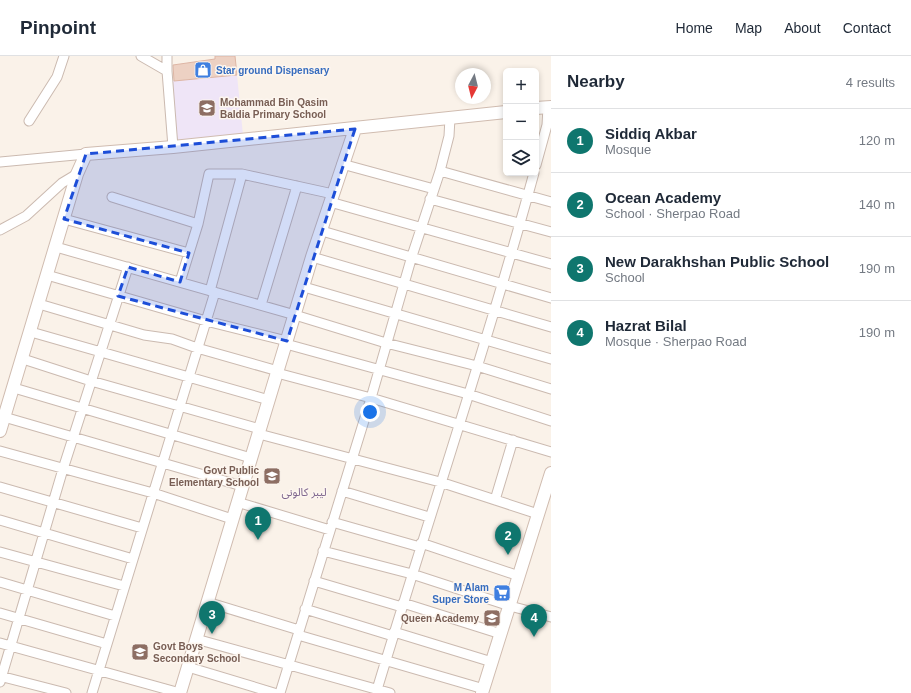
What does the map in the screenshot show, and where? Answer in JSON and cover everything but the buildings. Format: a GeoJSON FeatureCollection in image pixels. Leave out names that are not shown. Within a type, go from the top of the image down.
{"type":"FeatureCollection","features":[{"type":"Feature","properties":{"kind":"street"},"geometry":{"type":"LineString","coordinates":[[29,121],[57,77],[64,56]]}},
{"type":"Feature","properties":{"kind":"street"},"geometry":{"type":"LineString","coordinates":[[141,56],[167,71]]}},
{"type":"Feature","properties":{"kind":"street"},"geometry":{"type":"LineString","coordinates":[[167,56],[173,147]]}},
{"type":"Feature","properties":{"kind":"street"},"geometry":{"type":"LineString","coordinates":[[539,154],[547,125],[545,107]]}},
{"type":"Feature","properties":{"kind":"street"},"geometry":{"type":"LineString","coordinates":[[0,162],[173,147],[503,112]]}},
{"type":"Feature","properties":{"kind":"street"},"geometry":{"type":"LineString","coordinates":[[280,693],[371,398],[403,285],[440,171],[449,136],[450,118]]}},
{"type":"Feature","properties":{"kind":"street"},"geometry":{"type":"LineString","coordinates":[[0,643],[180,693],[312,257],[355,129]]}},
{"type":"Feature","properties":{"kind":"street"},"geometry":{"type":"LineString","coordinates":[[0,431],[23,359],[77,174],[86,154]]}},
{"type":"Feature","properties":{"kind":"street"},"geometry":{"type":"LineString","coordinates":[[342,164],[434,189]]}},
{"type":"Feature","properties":{"kind":"street"},"geometry":{"type":"LineString","coordinates":[[440,171],[551,202]]}},
{"type":"Feature","properties":{"kind":"street"},"geometry":{"type":"LineString","coordinates":[[0,230],[26,216],[62,183],[77,174]]}},
{"type":"Feature","properties":{"kind":"street"},"geometry":{"type":"LineString","coordinates":[[180,282],[198,224],[209,174],[242,174],[297,186],[421,227],[551,264]]}},
{"type":"Feature","properties":{"kind":"street"},"geometry":{"type":"LineString","coordinates":[[92,693],[206,321],[212,291],[242,174]]}},
{"type":"Feature","properties":{"kind":"street"},"geometry":{"type":"LineString","coordinates":[[376,691],[429,517],[495,311],[533,176]]}},
{"type":"Feature","properties":{"kind":"street"},"geometry":{"type":"LineString","coordinates":[[261,305],[297,186]]}},
{"type":"Feature","properties":{"kind":"street"},"geometry":{"type":"LineString","coordinates":[[112,197],[198,224]]}},
{"type":"Feature","properties":{"kind":"street"},"geometry":{"type":"LineString","coordinates":[[430,199],[551,232]]}},
{"type":"Feature","properties":{"kind":"street"},"geometry":{"type":"LineString","coordinates":[[64,220],[189,253]]}},
{"type":"Feature","properties":{"kind":"street"},"geometry":{"type":"LineString","coordinates":[[322,231],[412,256],[551,298]]}},
{"type":"Feature","properties":{"kind":"street"},"geometry":{"type":"LineString","coordinates":[[56,247],[261,305],[386,343],[477,366],[551,389]]}},
{"type":"Feature","properties":{"kind":"street"},"geometry":{"type":"LineString","coordinates":[[312,257],[403,285],[551,327]]}},
{"type":"Feature","properties":{"kind":"street"},"geometry":{"type":"LineString","coordinates":[[66,693],[0,678],[11,646],[63,468],[128,267]]}},
{"type":"Feature","properties":{"kind":"street"},"geometry":{"type":"LineString","coordinates":[[47,275],[468,394],[551,421]]}},
{"type":"Feature","properties":{"kind":"street"},"geometry":{"type":"LineString","coordinates":[[304,287],[395,315],[486,339],[551,359]]}},
{"type":"Feature","properties":{"kind":"street"},"geometry":{"type":"LineString","coordinates":[[39,304],[144,335],[172,339],[277,372],[459,423],[551,452]]}},
{"type":"Feature","properties":{"kind":"street"},"geometry":{"type":"LineString","coordinates":[[31,332],[100,353],[269,400]]}},
{"type":"Feature","properties":{"kind":"street"},"geometry":{"type":"LineString","coordinates":[[23,359],[91,381],[180,406],[352,459],[440,482],[538,514]]}},
{"type":"Feature","properties":{"kind":"street"},"geometry":{"type":"LineString","coordinates":[[14,388],[251,458]]}},
{"type":"Feature","properties":{"kind":"street"},"geometry":{"type":"LineString","coordinates":[[4,417],[242,486]]}},
{"type":"Feature","properties":{"kind":"street"},"geometry":{"type":"LineString","coordinates":[[495,500],[513,440]]}},
{"type":"Feature","properties":{"kind":"street"},"geometry":{"type":"LineString","coordinates":[[0,451],[153,493],[232,519]]}},
{"type":"Feature","properties":{"kind":"street"},"geometry":{"type":"LineString","coordinates":[[207,602],[385,661],[483,691],[538,514],[547,498],[551,473]]}},
{"type":"Feature","properties":{"kind":"street"},"geometry":{"type":"LineString","coordinates":[[0,487],[142,528]]}},
{"type":"Feature","properties":{"kind":"street"},"geometry":{"type":"LineString","coordinates":[[342,491],[429,517]]}},
{"type":"Feature","properties":{"kind":"street"},"geometry":{"type":"LineString","coordinates":[[237,502],[331,526],[421,545],[519,576]]}},
{"type":"Feature","properties":{"kind":"street"},"geometry":{"type":"LineString","coordinates":[[0,520],[133,559]]}},
{"type":"Feature","properties":{"kind":"street"},"geometry":{"type":"LineString","coordinates":[[323,551],[412,574],[510,606],[551,617]]}},
{"type":"Feature","properties":{"kind":"street"},"geometry":{"type":"LineString","coordinates":[[0,552],[124,586]]}},
{"type":"Feature","properties":{"kind":"street"},"geometry":{"type":"LineString","coordinates":[[314,581],[501,634]]}},
{"type":"Feature","properties":{"kind":"street"},"geometry":{"type":"LineString","coordinates":[[0,582],[115,616]]}},
{"type":"Feature","properties":{"kind":"street"},"geometry":{"type":"LineString","coordinates":[[306,608],[492,662]]}},
{"type":"Feature","properties":{"kind":"street"},"geometry":{"type":"LineString","coordinates":[[0,613],[107,644]]}},
{"type":"Feature","properties":{"kind":"street"},"geometry":{"type":"LineString","coordinates":[[196,639],[376,691],[390,693]]}},
{"type":"Feature","properties":{"kind":"street"},"geometry":{"type":"LineString","coordinates":[[188,667],[274,693]]}},
{"type":"Feature","properties":{"kind":"highlighted area"},"geometry":{"type":"Polygon","coordinates":[[[355,129],[287,341],[118,296],[128,267],[180,282],[189,253],[64,219],[86,154],[355,129]]]}},
{"type":"Feature","properties":{"kind":"shaded area","name":"Mohammad Bin Qasim Baldia Primary School"},"geometry":{"type":"Polygon","coordinates":[[[237,75],[243,135],[177,141],[171,81],[237,75]]]}},
{"type":"Feature","properties":{"kind":"place","name":"Star ground Dispensary"},"geometry":{"type":"Point","coordinates":[203,70]}},
{"type":"Feature","properties":{"kind":"place","name":"Mohammad Bin Qasim Baldia Primary School"},"geometry":{"type":"Point","coordinates":[207,108]}},
{"type":"Feature","properties":{"kind":"place","name":"Govt Public Elementary School"},"geometry":{"type":"Point","coordinates":[272,476]}},
{"type":"Feature","properties":{"kind":"place","name":"Siddiq Akbar"},"geometry":{"type":"Point","coordinates":[258,540]}},
{"type":"Feature","properties":{"kind":"place","name":"Ocean Academy"},"geometry":{"type":"Point","coordinates":[508,555]}},
{"type":"Feature","properties":{"kind":"place","name":"M Alam Super Store"},"geometry":{"type":"Point","coordinates":[502,593]}},
{"type":"Feature","properties":{"kind":"place","name":"Queen Academy"},"geometry":{"type":"Point","coordinates":[492,618]}},
{"type":"Feature","properties":{"kind":"place","name":"New Darakhshan Public School"},"geometry":{"type":"Point","coordinates":[212,634]}},
{"type":"Feature","properties":{"kind":"place","name":"Hazrat Bilal"},"geometry":{"type":"Point","coordinates":[534,637]}},
{"type":"Feature","properties":{"kind":"place","name":"Govt Boys Secondary School"},"geometry":{"type":"Point","coordinates":[140,652]}},
{"type":"Feature","properties":{"kind":"district","name":"لیبر کالونی"},"geometry":{"type":"Point","coordinates":[304,492]}}]}
